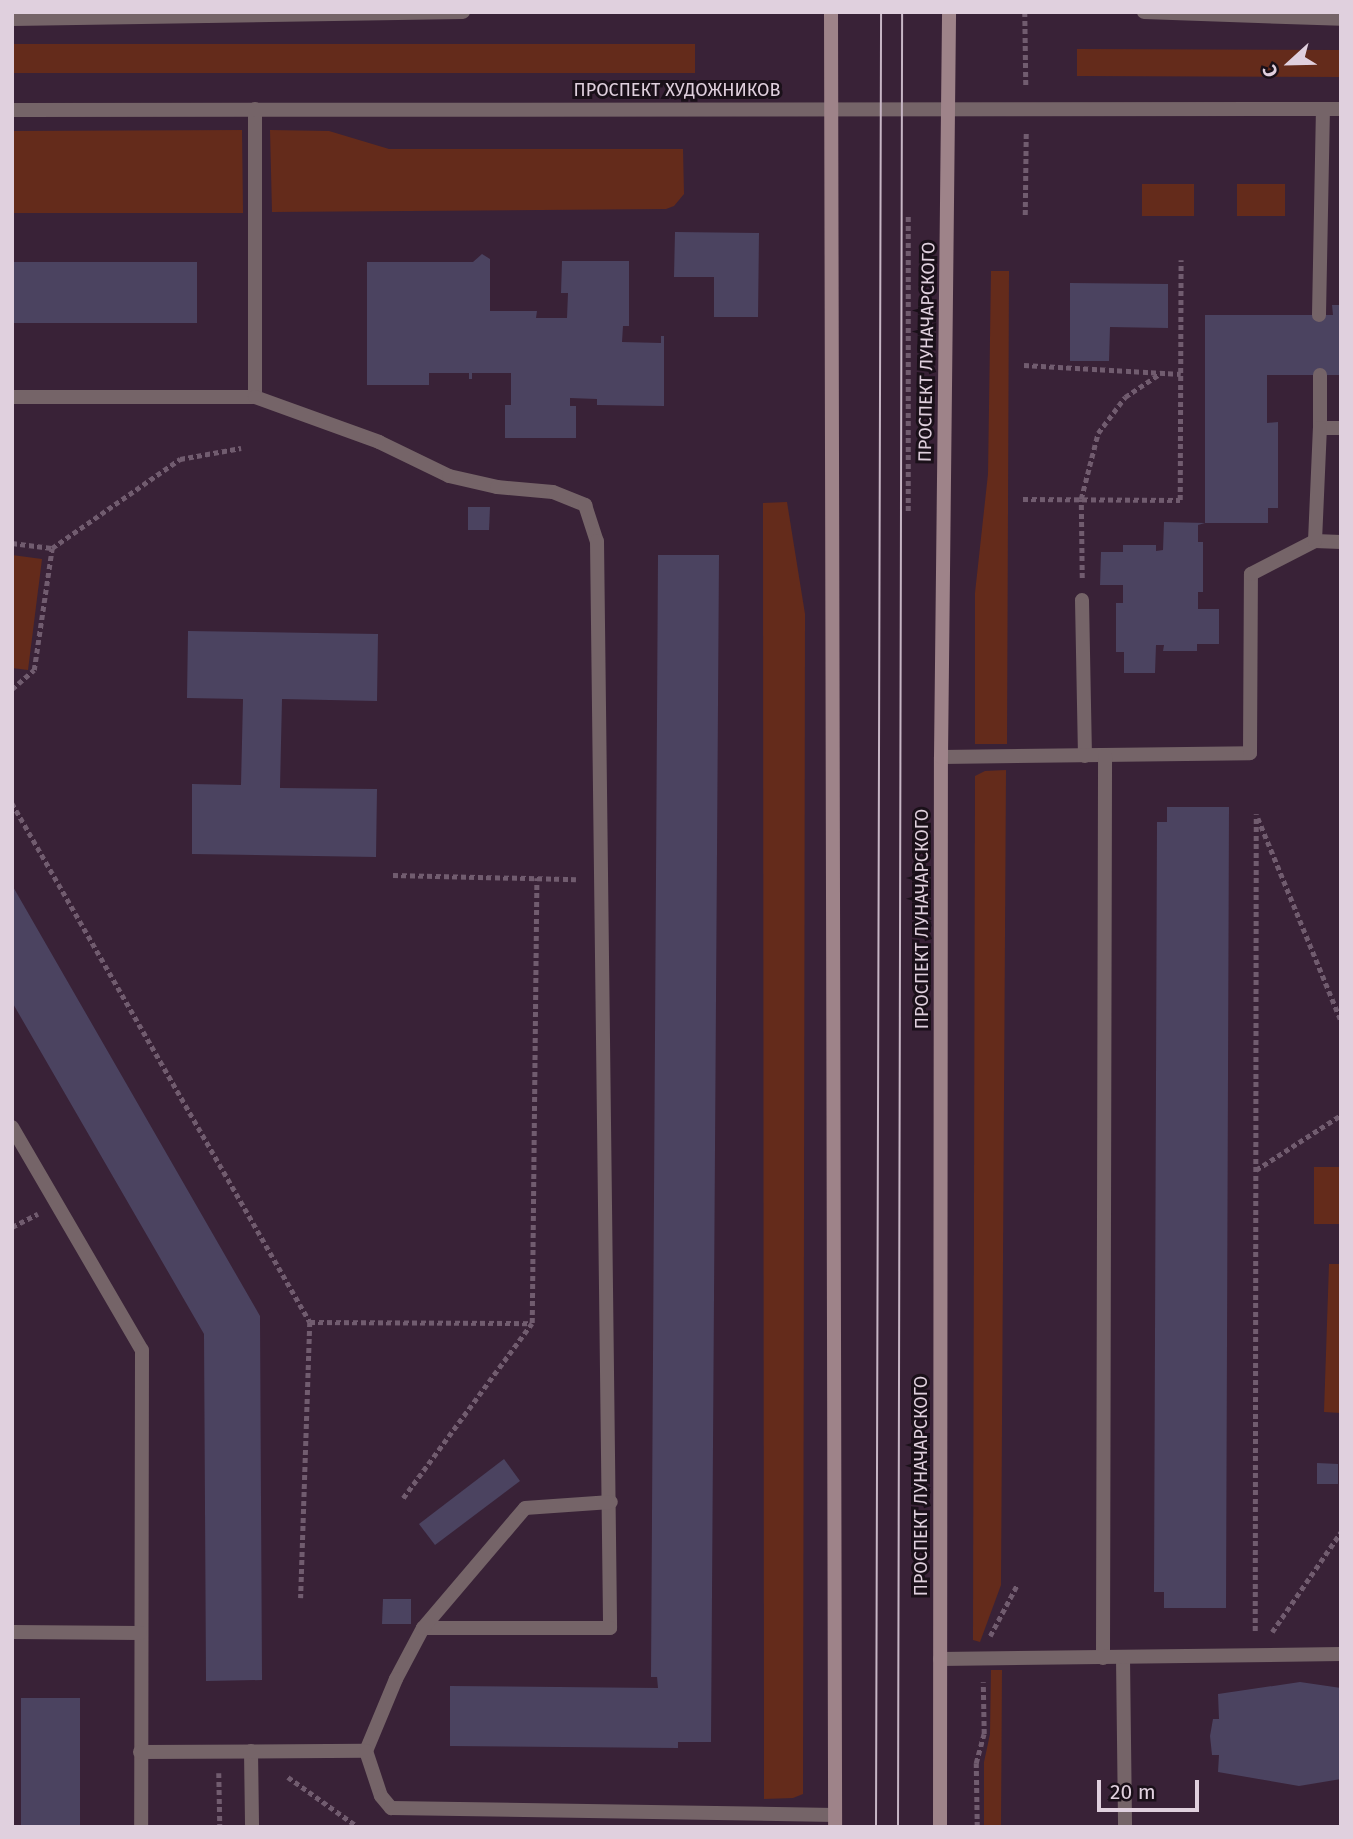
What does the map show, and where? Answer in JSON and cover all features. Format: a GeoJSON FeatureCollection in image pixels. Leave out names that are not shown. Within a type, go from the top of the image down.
{"type":"FeatureCollection","features":[{"type":"Feature","properties":{"kind":"main road"},"geometry":{"type":"LineString","coordinates":[[831,12],[835,1821]]}},
{"type":"Feature","properties":{"kind":"main road","name":"ПРОСПЕКТ ЛУНАЧАРСКОГО"},"geometry":{"type":"LineString","coordinates":[[940,1827],[941,757],[949,12]]}},
{"type":"Feature","properties":{"kind":"street"},"geometry":{"type":"LineString","coordinates":[[12,19],[463,12]]}},
{"type":"Feature","properties":{"kind":"street"},"geometry":{"type":"LineString","coordinates":[[1144,12],[1321,15],[1341,19]]}},
{"type":"Feature","properties":{"kind":"street"},"geometry":{"type":"LineString","coordinates":[[255,109],[255,397]]}},
{"type":"Feature","properties":{"kind":"street"},"geometry":{"type":"LineString","coordinates":[[1319,315],[1323,109]]}},
{"type":"Feature","properties":{"kind":"street","name":"ПРОСПЕКТ ХУДОЖНИКОВ"},"geometry":{"type":"LineString","coordinates":[[12,110],[1341,109]]}},
{"type":"Feature","properties":{"kind":"street"},"geometry":{"type":"LineString","coordinates":[[1315,541],[1320,375]]}},
{"type":"Feature","properties":{"kind":"street"},"geometry":{"type":"LineString","coordinates":[[12,397],[255,397],[380,442],[450,476],[497,487],[553,492],[585,505],[597,541],[611,1502],[610,1628],[423,1628]]}},
{"type":"Feature","properties":{"kind":"street"},"geometry":{"type":"LineString","coordinates":[[1320,428],[1341,428]]}},
{"type":"Feature","properties":{"kind":"street"},"geometry":{"type":"LineString","coordinates":[[941,757],[1250,753],[1251,574],[1315,541],[1341,542]]}},
{"type":"Feature","properties":{"kind":"street"},"geometry":{"type":"LineString","coordinates":[[1082,600],[1085,756]]}},
{"type":"Feature","properties":{"kind":"street"},"geometry":{"type":"LineString","coordinates":[[1103,1658],[1105,756]]}},
{"type":"Feature","properties":{"kind":"street"},"geometry":{"type":"LineString","coordinates":[[12,1127],[142,1350],[141,1827]]}},
{"type":"Feature","properties":{"kind":"street"},"geometry":{"type":"LineString","coordinates":[[611,1502],[525,1508],[423,1628],[396,1679],[366,1751],[381,1796],[391,1808],[835,1821]]}},
{"type":"Feature","properties":{"kind":"street"},"geometry":{"type":"LineString","coordinates":[[12,1632],[140,1633]]}},
{"type":"Feature","properties":{"kind":"street"},"geometry":{"type":"LineString","coordinates":[[940,1659],[1341,1654]]}},
{"type":"Feature","properties":{"kind":"street"},"geometry":{"type":"LineString","coordinates":[[1123,1658],[1125,1827]]}},
{"type":"Feature","properties":{"kind":"street"},"geometry":{"type":"LineString","coordinates":[[251,1751],[251,1827]]}},
{"type":"Feature","properties":{"kind":"street"},"geometry":{"type":"LineString","coordinates":[[140,1752],[366,1751]]}},
{"type":"Feature","properties":{"kind":"path"},"geometry":{"type":"LineString","coordinates":[[908,214],[908,511]]}},
{"type":"Feature","properties":{"kind":"path"},"geometry":{"type":"LineString","coordinates":[[1023,499],[1180,500],[1181,260]]}},
{"type":"Feature","properties":{"kind":"path"},"geometry":{"type":"LineString","coordinates":[[1024,365],[1181,374]]}},
{"type":"Feature","properties":{"kind":"path"},"geometry":{"type":"LineString","coordinates":[[1082,600],[1081,499],[1098,433],[1125,397],[1161,373]]}},
{"type":"Feature","properties":{"kind":"path"},"geometry":{"type":"LineString","coordinates":[[12,543],[52,548],[180,459],[242,448]]}},
{"type":"Feature","properties":{"kind":"path"},"geometry":{"type":"LineString","coordinates":[[12,689],[34,670],[52,548]]}},
{"type":"Feature","properties":{"kind":"path"},"geometry":{"type":"LineString","coordinates":[[12,803],[310,1322],[301,1598]]}},
{"type":"Feature","properties":{"kind":"path"},"geometry":{"type":"LineString","coordinates":[[1255,1656],[1256,814],[1341,1020]]}},
{"type":"Feature","properties":{"kind":"path"},"geometry":{"type":"LineString","coordinates":[[393,875],[602,880]]}},
{"type":"Feature","properties":{"kind":"path"},"geometry":{"type":"LineString","coordinates":[[403,1498],[532,1323],[537,878]]}},
{"type":"Feature","properties":{"kind":"path"},"geometry":{"type":"LineString","coordinates":[[1256,1170],[1341,1115]]}},
{"type":"Feature","properties":{"kind":"path"},"geometry":{"type":"LineString","coordinates":[[310,1322],[532,1323]]}},
{"type":"Feature","properties":{"kind":"path"},"geometry":{"type":"LineString","coordinates":[[1255,1656],[1341,1532]]}},
{"type":"Feature","properties":{"kind":"path"},"geometry":{"type":"LineString","coordinates":[[977,1827],[976,1763],[984,1734],[985,1644],[1017,1585]]}},
{"type":"Feature","properties":{"kind":"path"},"geometry":{"type":"LineString","coordinates":[[219,1751],[220,1827]]}},
{"type":"Feature","properties":{"kind":"path"},"geometry":{"type":"LineString","coordinates":[[251,1751],[358,1827]]}},
{"type":"Feature","properties":{"kind":"shaded area"},"geometry":{"type":"Polygon","coordinates":[[[12,44],[695,44],[695,73],[12,73],[12,44]]]}},
{"type":"Feature","properties":{"kind":"shaded area"},"geometry":{"type":"Polygon","coordinates":[[[1077,49],[1341,50],[1341,77],[1077,76],[1077,49]]]}},
{"type":"Feature","properties":{"kind":"shaded area"},"geometry":{"type":"Polygon","coordinates":[[[242,130],[243,213],[12,213],[12,131],[242,130]]]}},
{"type":"Feature","properties":{"kind":"shaded area"},"geometry":{"type":"Polygon","coordinates":[[[270,130],[329,131],[389,149],[683,149],[684,194],[674,206],[666,209],[272,212],[270,130]]]}},
{"type":"Feature","properties":{"kind":"shaded area"},"geometry":{"type":"Polygon","coordinates":[[[1142,184],[1194,184],[1194,216],[1142,216],[1142,184]]]}},
{"type":"Feature","properties":{"kind":"shaded area"},"geometry":{"type":"Polygon","coordinates":[[[1237,184],[1285,184],[1285,216],[1237,216],[1237,184]]]}},
{"type":"Feature","properties":{"kind":"shaded area"},"geometry":{"type":"Polygon","coordinates":[[[991,271],[1009,271],[1007,744],[975,744],[975,593],[988,474],[991,271]]]}},
{"type":"Feature","properties":{"kind":"shaded area"},"geometry":{"type":"Polygon","coordinates":[[[787,502],[805,614],[803,1794],[793,1798],[764,1799],[763,503],[787,502]]]}},
{"type":"Feature","properties":{"kind":"shaded area"},"geometry":{"type":"Polygon","coordinates":[[[12,555],[42,559],[28,670],[12,668],[12,555]]]}},
{"type":"Feature","properties":{"kind":"shaded area"},"geometry":{"type":"Polygon","coordinates":[[[1006,770],[1001,1585],[980,1642],[973,1640],[975,776],[985,771],[1006,770]]]}},
{"type":"Feature","properties":{"kind":"shaded area"},"geometry":{"type":"Polygon","coordinates":[[[1314,1167],[1341,1167],[1341,1224],[1314,1224],[1314,1167]]]}},
{"type":"Feature","properties":{"kind":"shaded area"},"geometry":{"type":"Polygon","coordinates":[[[1329,1264],[1341,1264],[1341,1413],[1324,1412],[1329,1264]]]}},
{"type":"Feature","properties":{"kind":"shaded area"},"geometry":{"type":"Polygon","coordinates":[[[991,1670],[1002,1670],[1001,1827],[984,1827],[984,1762],[990,1734],[991,1670]]]}},
{"type":"Feature","properties":{"kind":"building"},"geometry":{"type":"Polygon","coordinates":[[[675,232],[759,233],[758,317],[714,317],[714,277],[674,277],[675,232]]]}},
{"type":"Feature","properties":{"kind":"building"},"geometry":{"type":"Polygon","coordinates":[[[482,254],[490,259],[490,311],[537,311],[536,318],[567,318],[568,293],[561,293],[562,261],[629,261],[629,326],[623,326],[622,342],[661,343],[661,336],[664,336],[664,406],[597,405],[597,399],[570,398],[570,406],[576,406],[576,438],[505,438],[505,405],[511,405],[511,373],[472,373],[472,379],[469,379],[469,373],[429,373],[429,385],[367,385],[367,262],[473,262],[482,254]]]}},
{"type":"Feature","properties":{"kind":"building"},"geometry":{"type":"Polygon","coordinates":[[[12,262],[197,262],[197,323],[12,323],[12,262]]]}},
{"type":"Feature","properties":{"kind":"building"},"geometry":{"type":"Polygon","coordinates":[[[1070,283],[1168,284],[1168,328],[1110,327],[1109,361],[1070,361],[1070,283]]]}},
{"type":"Feature","properties":{"kind":"building"},"geometry":{"type":"Polygon","coordinates":[[[1332,305],[1341,305],[1341,375],[1267,375],[1267,423],[1278,422],[1278,508],[1268,508],[1268,523],[1205,523],[1205,315],[1333,315],[1332,305]]]}},
{"type":"Feature","properties":{"kind":"building"},"geometry":{"type":"Polygon","coordinates":[[[468,507],[490,507],[489,530],[468,530],[468,507]]]}},
{"type":"Feature","properties":{"kind":"building"},"geometry":{"type":"Polygon","coordinates":[[[1164,522],[1205,523],[1198,525],[1198,542],[1203,542],[1203,592],[1198,592],[1198,609],[1219,609],[1219,644],[1197,644],[1197,651],[1163,651],[1164,645],[1156,645],[1155,673],[1124,673],[1124,652],[1116,652],[1116,603],[1123,603],[1123,585],[1100,585],[1101,552],[1123,552],[1123,545],[1156,545],[1156,551],[1163,550],[1164,522]]]}},
{"type":"Feature","properties":{"kind":"building"},"geometry":{"type":"Polygon","coordinates":[[[658,555],[719,555],[711,1742],[678,1742],[678,1748],[450,1746],[450,1686],[658,1688],[657,1677],[651,1677],[658,555]]]}},
{"type":"Feature","properties":{"kind":"building"},"geometry":{"type":"Polygon","coordinates":[[[188,631],[378,634],[377,701],[282,699],[280,788],[377,789],[376,857],[192,854],[192,784],[241,785],[243,699],[187,698],[188,631]]]}},
{"type":"Feature","properties":{"kind":"building"},"geometry":{"type":"Polygon","coordinates":[[[1167,807],[1229,807],[1226,1608],[1164,1608],[1164,1592],[1154,1592],[1157,822],[1167,822],[1167,807]]]}},
{"type":"Feature","properties":{"kind":"building"},"geometry":{"type":"Polygon","coordinates":[[[12,885],[260,1316],[262,1680],[206,1681],[204,1334],[12,1002],[12,885]]]}},
{"type":"Feature","properties":{"kind":"building"},"geometry":{"type":"Polygon","coordinates":[[[504,1459],[520,1481],[435,1545],[419,1524],[504,1459]]]}},
{"type":"Feature","properties":{"kind":"building"},"geometry":{"type":"Polygon","coordinates":[[[1317,1463],[1338,1464],[1338,1484],[1317,1484],[1317,1463]]]}},
{"type":"Feature","properties":{"kind":"building"},"geometry":{"type":"Polygon","coordinates":[[[383,1599],[411,1599],[411,1624],[382,1624],[383,1599]]]}},
{"type":"Feature","properties":{"kind":"building"},"geometry":{"type":"Polygon","coordinates":[[[1300,1682],[1341,1688],[1341,1779],[1299,1786],[1218,1772],[1219,1755],[1212,1755],[1210,1736],[1213,1719],[1219,1719],[1218,1694],[1300,1682]]]}},
{"type":"Feature","properties":{"kind":"building"},"geometry":{"type":"Polygon","coordinates":[[[21,1698],[80,1698],[80,1827],[21,1827],[21,1698]]]}},
{"type":"Feature","properties":{"kind":"tram line"},"geometry":{"type":"LineString","coordinates":[[876,1827],[881,12]]}},
{"type":"Feature","properties":{"kind":"tram line"},"geometry":{"type":"LineString","coordinates":[[898,1827],[902,12]]}}]}
